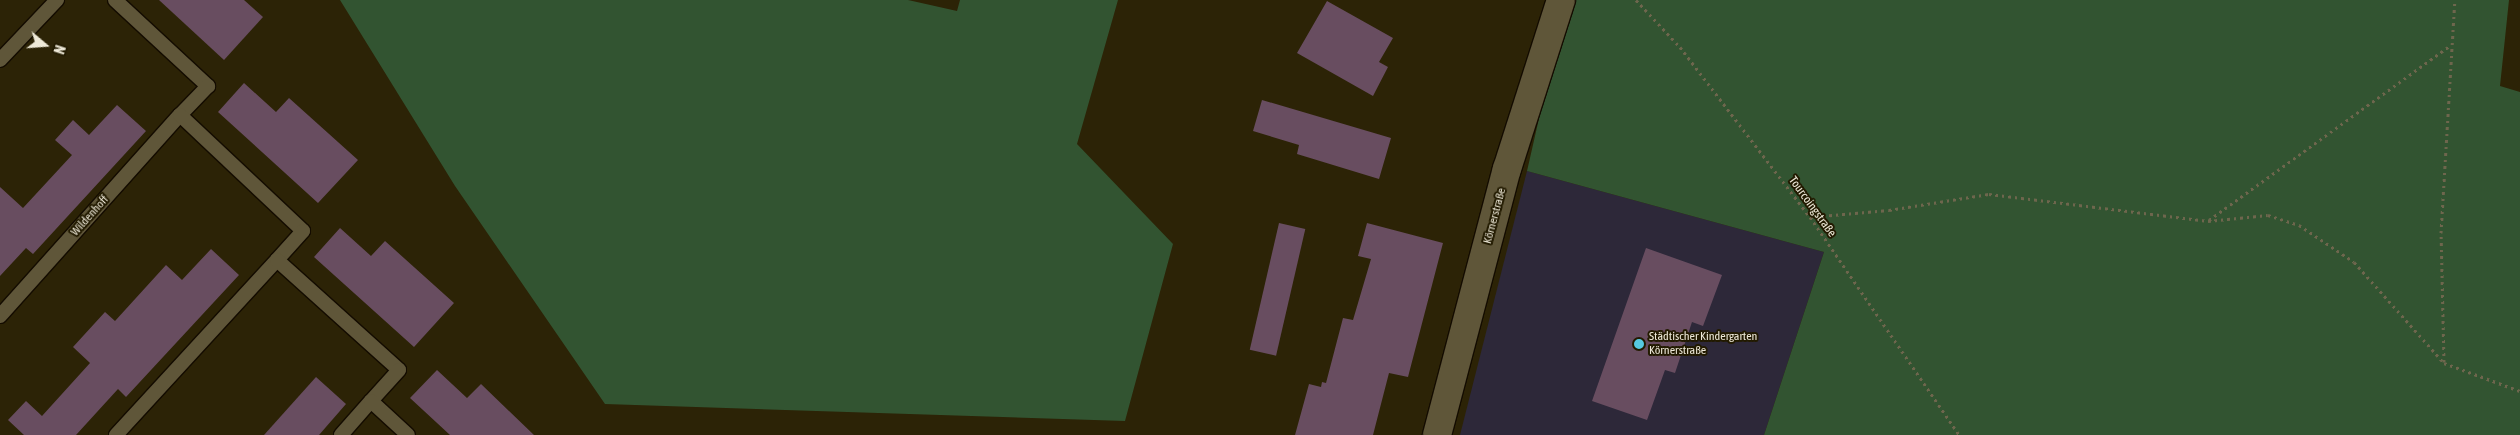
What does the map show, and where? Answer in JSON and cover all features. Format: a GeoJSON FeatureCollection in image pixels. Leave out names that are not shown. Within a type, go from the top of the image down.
{"type":"FeatureCollection","features":[{"type":"Feature","properties":{"kind":"street","name":"Körnerstraße"},"geometry":{"type":"LineString","coordinates":[[1437,435],[1507,170],[1561,0]]}},
{"type":"Feature","properties":{"kind":"lane"},"geometry":{"type":"LineString","coordinates":[[0,60],[56,0]]}},
{"type":"Feature","properties":{"kind":"lane","name":"Wildenhoff"},"geometry":{"type":"LineString","coordinates":[[0,316],[208,86],[115,0]]}},
{"type":"Feature","properties":{"kind":"lane"},"geometry":{"type":"LineString","coordinates":[[116,435],[303,231],[180,115]]}},
{"type":"Feature","properties":{"kind":"lane"},"geometry":{"type":"LineString","coordinates":[[277,260],[398,370],[341,435]]}},
{"type":"Feature","properties":{"kind":"lane"},"geometry":{"type":"LineString","coordinates":[[371,401],[408,435]]}},
{"type":"Feature","properties":{"kind":"path","name":"Tourcoingstraße"},"geometry":{"type":"LineString","coordinates":[[1636,0],[1680,47],[1810,217],[1959,435]]}},
{"type":"Feature","properties":{"kind":"path"},"geometry":{"type":"LineString","coordinates":[[2444,362],[2441,233],[2450,46],[2455,0]]}},
{"type":"Feature","properties":{"kind":"path"},"geometry":{"type":"LineString","coordinates":[[2208,221],[2450,46]]}},
{"type":"Feature","properties":{"kind":"path"},"geometry":{"type":"LineString","coordinates":[[1810,217],[1889,210],[1989,194],[2208,221],[2268,214],[2299,225],[2354,262],[2444,362],[2520,391]]}},
{"type":"Feature","properties":{"kind":"shaded area","name":"Städtischer Kindergarten Körnerstraße"},"geometry":{"type":"Polygon","coordinates":[[[1527,171],[1824,252],[1764,435],[1460,435],[1527,171]]]}},
{"type":"Feature","properties":{"kind":"green space"},"geometry":{"type":"Polygon","coordinates":[[[340,0],[908,0],[957,11],[960,0],[1118,0],[1077,144],[1173,244],[1125,421],[605,404],[455,186],[340,0]]]}},
{"type":"Feature","properties":{"kind":"green space"},"geometry":{"type":"Polygon","coordinates":[[[1572,0],[2509,0],[2500,86],[2520,92],[2520,435],[1764,435],[1824,252],[1527,171],[1553,57],[1572,0]]]}},
{"type":"Feature","properties":{"kind":"building"},"geometry":{"type":"Polygon","coordinates":[[[159,0],[244,0],[263,17],[224,60],[159,0]]]}},
{"type":"Feature","properties":{"kind":"building"},"geometry":{"type":"Polygon","coordinates":[[[1327,1],[1393,38],[1379,62],[1388,67],[1373,96],[1297,53],[1327,1]]]}},
{"type":"Feature","properties":{"kind":"building"},"geometry":{"type":"Polygon","coordinates":[[[244,83],[276,112],[289,98],[358,160],[318,203],[218,112],[244,83]]]}},
{"type":"Feature","properties":{"kind":"building"},"geometry":{"type":"Polygon","coordinates":[[[1262,100],[1391,138],[1379,179],[1297,154],[1299,145],[1253,131],[1262,100]]]}},
{"type":"Feature","properties":{"kind":"building"},"geometry":{"type":"Polygon","coordinates":[[[117,105],[146,131],[33,254],[26,248],[0,276],[0,187],[23,208],[72,155],[55,140],[73,120],[89,135],[117,105]]]}},
{"type":"Feature","properties":{"kind":"building"},"geometry":{"type":"Polygon","coordinates":[[[1279,223],[1305,229],[1276,356],[1250,350],[1279,223]]]}},
{"type":"Feature","properties":{"kind":"building"},"geometry":{"type":"Polygon","coordinates":[[[1367,223],[1443,243],[1408,377],[1389,373],[1373,435],[1295,435],[1309,384],[1321,387],[1322,382],[1326,383],[1343,318],[1353,320],[1371,259],[1358,256],[1367,223]]]}},
{"type":"Feature","properties":{"kind":"building"},"geometry":{"type":"Polygon","coordinates":[[[340,228],[371,256],[385,241],[454,303],[414,347],[314,257],[340,228]]]}},
{"type":"Feature","properties":{"kind":"building"},"geometry":{"type":"Polygon","coordinates":[[[1646,248],[1722,275],[1703,326],[1692,322],[1675,373],[1665,370],[1647,420],[1592,401],[1646,248]]]}},
{"type":"Feature","properties":{"kind":"building"},"geometry":{"type":"Polygon","coordinates":[[[211,249],[239,275],[126,397],[118,389],[76,435],[24,435],[8,420],[26,401],[42,416],[90,363],[73,347],[105,312],[115,321],[166,265],[182,280],[211,249]]]}},
{"type":"Feature","properties":{"kind":"building"},"geometry":{"type":"Polygon","coordinates":[[[437,370],[467,398],[481,384],[534,435],[450,435],[410,398],[437,370]]]}},
{"type":"Feature","properties":{"kind":"building"},"geometry":{"type":"Polygon","coordinates":[[[316,377],[346,404],[319,435],[264,435],[316,377]]]}},
{"type":"Feature","properties":{"kind":"place","name":"Städtischer Kindergarten Körnerstraße"},"geometry":{"type":"Point","coordinates":[1639,344]}}]}
